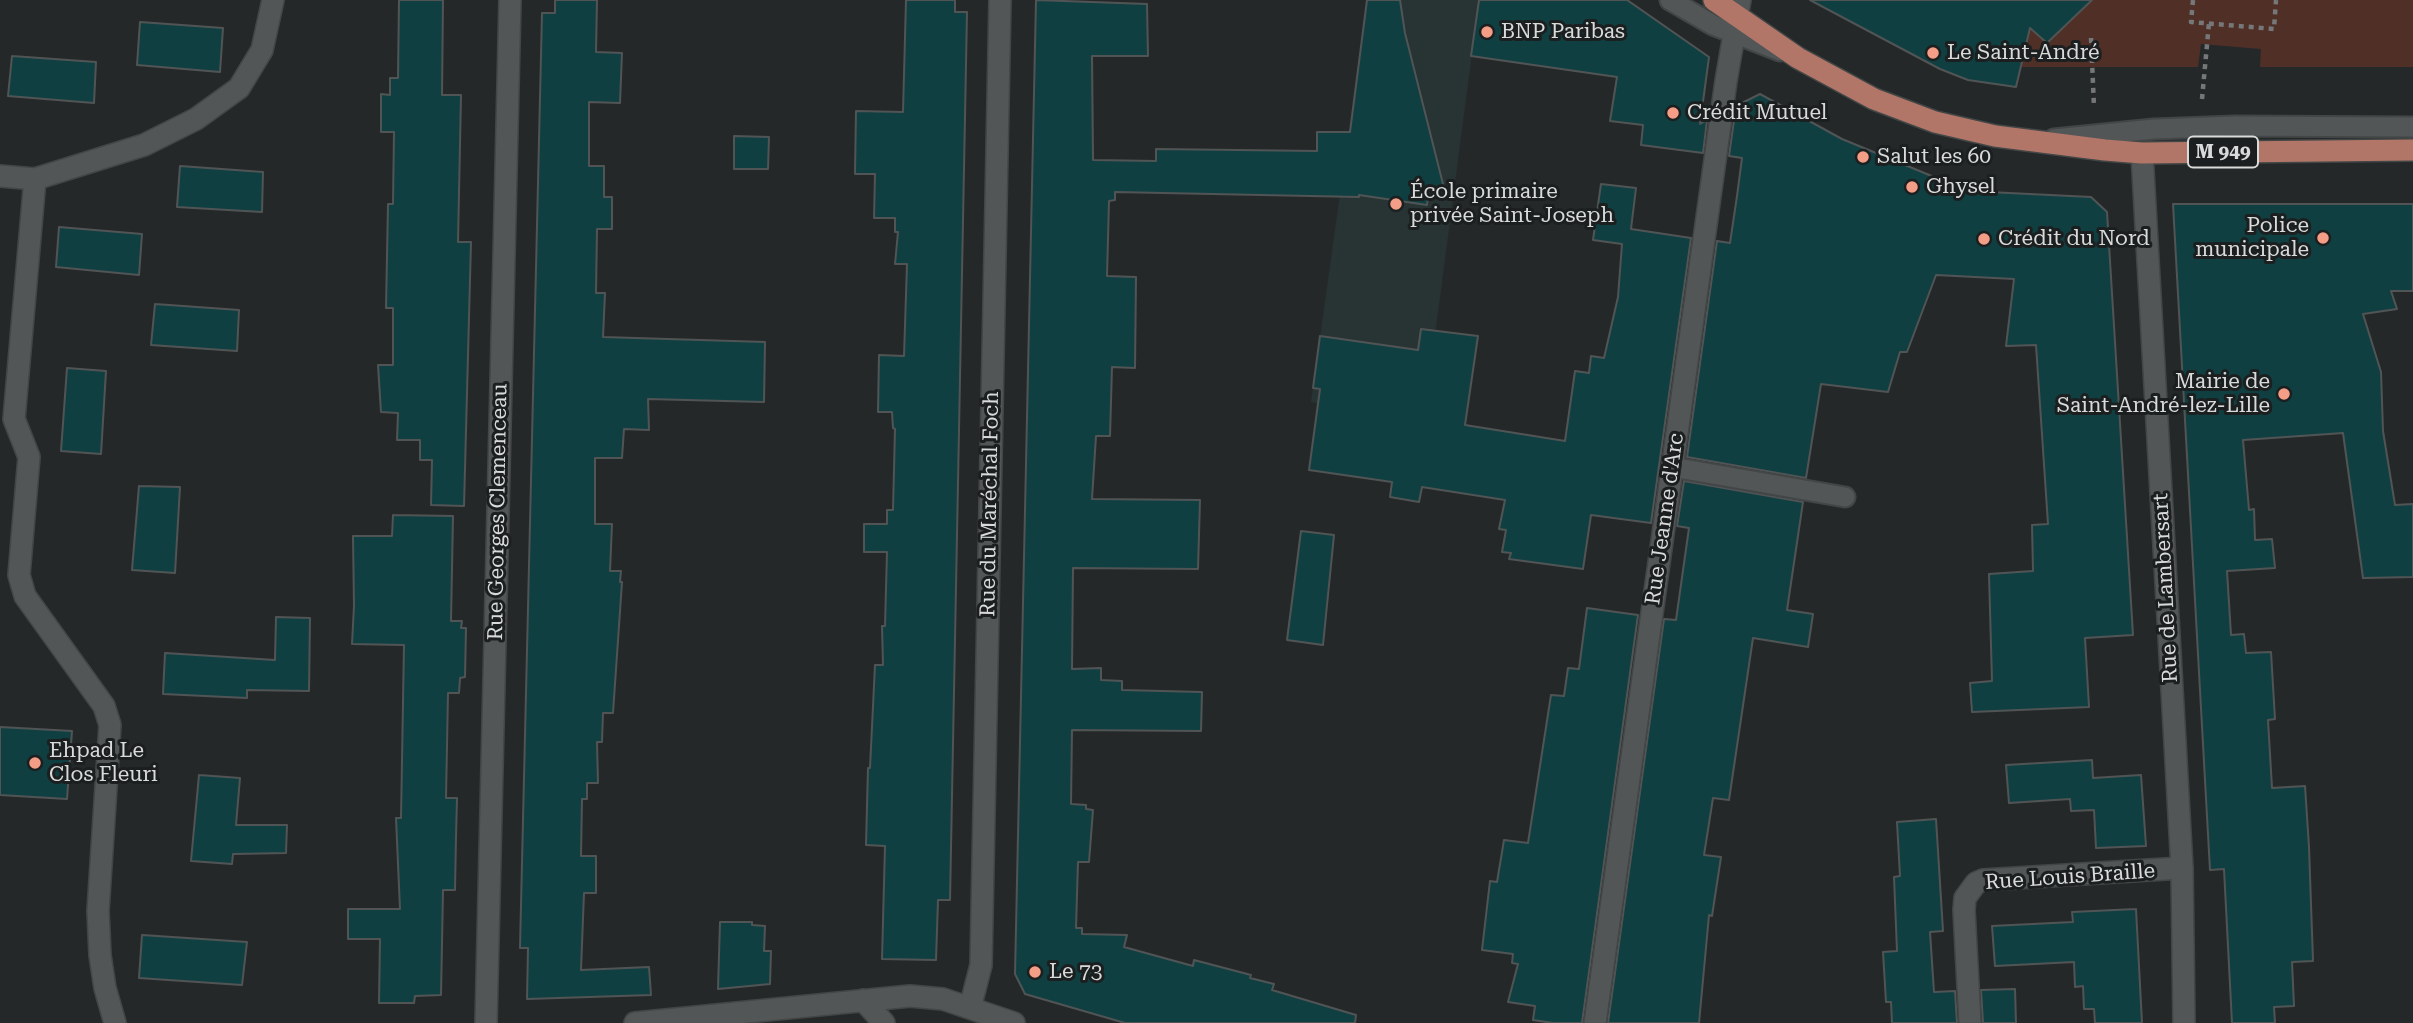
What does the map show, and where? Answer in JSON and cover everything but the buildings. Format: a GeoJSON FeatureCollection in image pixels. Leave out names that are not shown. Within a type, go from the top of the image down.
{"type":"FeatureCollection","features":[{"type":"Feature","properties":{"kind":"main road","name":"M 949"},"geometry":{"type":"LineString","coordinates":[[1714,0],[1803,61],[1835,79],[1894,107],[1959,128],[2034,142],[2142,153],[2413,150]]}},
{"type":"Feature","properties":{"kind":"street"},"geometry":{"type":"LineString","coordinates":[[0,176],[35,179],[144,145],[196,119],[239,88],[262,50],[273,0]]}},
{"type":"Feature","properties":{"kind":"street","name":"Rue Georges Clemenceau"},"geometry":{"type":"LineString","coordinates":[[486,1023],[510,0]]}},
{"type":"Feature","properties":{"kind":"street","name":"Rue du Maréchal Foch"},"geometry":{"type":"LineString","coordinates":[[970,1008],[981,965],[1000,0]]}},
{"type":"Feature","properties":{"kind":"street","name":"Rue Jeanne d'Arc"},"geometry":{"type":"LineString","coordinates":[[1595,1023],[1737,16]]}},
{"type":"Feature","properties":{"kind":"street","name":"Rue de Lambersart"},"geometry":{"type":"LineString","coordinates":[[2142,153],[2182,868],[2184,1023]]}},
{"type":"Feature","properties":{"kind":"street"},"geometry":{"type":"LineString","coordinates":[[35,179],[14,419],[29,457],[19,575],[25,596],[104,705],[110,725],[99,911],[100,955],[105,988],[115,1023]]}},
{"type":"Feature","properties":{"kind":"street","name":"Rue Louis Braille"},"geometry":{"type":"LineString","coordinates":[[1970,1023],[1964,909],[1965,898],[1976,883],[1983,880],[2182,868]]}},
{"type":"Feature","properties":{"kind":"street"},"geometry":{"type":"LineString","coordinates":[[635,1023],[863,1000],[932,997],[1014,1023]]}},
{"type":"Feature","properties":{"kind":"street"},"geometry":{"type":"LineString","coordinates":[[863,1000],[884,1023]]}},
{"type":"Feature","properties":{"kind":"street"},"geometry":{"type":"LineString","coordinates":[[952,1023],[970,1008]]}},
{"type":"Feature","properties":{"kind":"lane"},"geometry":{"type":"LineString","coordinates":[[1670,0],[1713,25],[1737,16]]}},
{"type":"Feature","properties":{"kind":"lane"},"geometry":{"type":"LineString","coordinates":[[2034,142],[2200,127],[2413,127]]}},
{"type":"Feature","properties":{"kind":"lane"},"geometry":{"type":"LineString","coordinates":[[1672,467],[1844,497]]}},
{"type":"Feature","properties":{"kind":"path"},"geometry":{"type":"LineString","coordinates":[[2193,0],[2191,22],[2274,29],[2276,0]]}},
{"type":"Feature","properties":{"kind":"path"},"geometry":{"type":"LineString","coordinates":[[2200,127],[2209,23]]}},
{"type":"Feature","properties":{"kind":"path"},"geometry":{"type":"LineString","coordinates":[[2091,38],[2095,135]]}},
{"type":"Feature","properties":{"kind":"shaded area","name":"École primaire privée Saint-Joseph"},"geometry":{"type":"Polygon","coordinates":[[[1367,0],[1479,0],[1424,419],[1311,402],[1367,0]]]}},
{"type":"Feature","properties":{"kind":"shaded area"},"geometry":{"type":"Polygon","coordinates":[[[2013,0],[2413,0],[2413,67],[2260,67],[2261,49],[2201,44],[2198,67],[2021,67],[2013,0]]]}},
{"type":"Feature","properties":{"kind":"place","name":"BNP Paribas"},"geometry":{"type":"Point","coordinates":[1487,32]}},
{"type":"Feature","properties":{"kind":"place","name":"Le Saint-André"},"geometry":{"type":"Point","coordinates":[1933,53]}},
{"type":"Feature","properties":{"kind":"place","name":"Crédit Mutuel"},"geometry":{"type":"Point","coordinates":[1673,113]}},
{"type":"Feature","properties":{"kind":"place","name":"Salut les 60"},"geometry":{"type":"Point","coordinates":[1863,157]}},
{"type":"Feature","properties":{"kind":"place","name":"Ghysel"},"geometry":{"type":"Point","coordinates":[1912,187]}},
{"type":"Feature","properties":{"kind":"place","name":"École primaire privée Saint-Joseph"},"geometry":{"type":"Point","coordinates":[1396,204]}},
{"type":"Feature","properties":{"kind":"place","name":"Police municipale"},"geometry":{"type":"Point","coordinates":[2323,238]}},
{"type":"Feature","properties":{"kind":"place","name":"Crédit du Nord"},"geometry":{"type":"Point","coordinates":[1984,239]}},
{"type":"Feature","properties":{"kind":"place","name":"Mairie de Saint-André-lez-Lille"},"geometry":{"type":"Point","coordinates":[2284,394]}},
{"type":"Feature","properties":{"kind":"place","name":"Ehpad Le Clos Fleuri"},"geometry":{"type":"Point","coordinates":[35,763]}},
{"type":"Feature","properties":{"kind":"place","name":"Le 73"},"geometry":{"type":"Point","coordinates":[1035,972]}}]}
